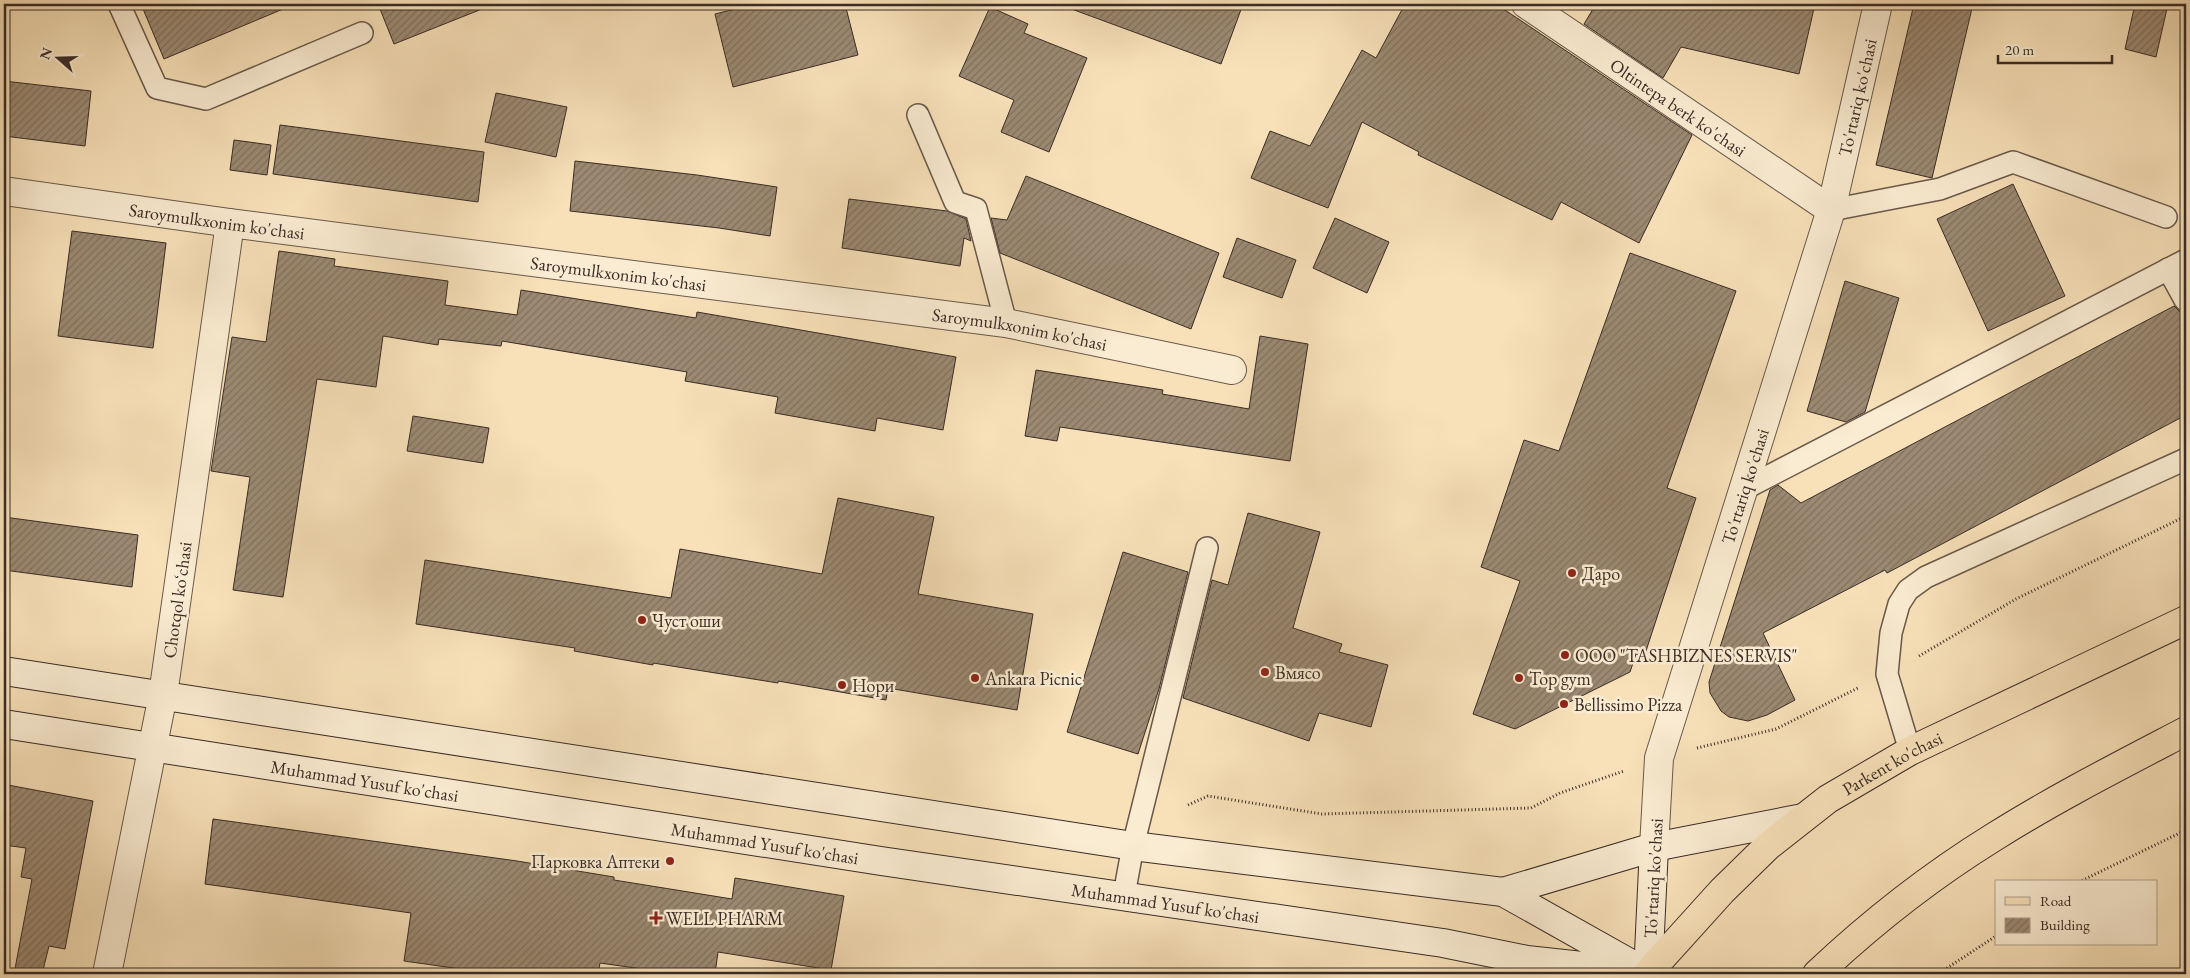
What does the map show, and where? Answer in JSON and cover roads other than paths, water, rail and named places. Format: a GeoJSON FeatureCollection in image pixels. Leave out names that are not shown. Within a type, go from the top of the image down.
{"type":"FeatureCollection","features":[{"type":"Feature","properties":{"kind":"main road","name":"Parkent ko'chasi"},"geometry":{"type":"LineString","coordinates":[[1648,974],[1722,890],[1768,846],[1803,818],[1855,782],[1910,751],[2186,620]]}},
{"type":"Feature","properties":{"kind":"main road"},"geometry":{"type":"LineString","coordinates":[[1817,974],[1886,915],[1993,837],[2082,786],[2186,731]]}},
{"type":"Feature","properties":{"kind":"street","name":"Oltintepa berk ko'chasi"},"geometry":{"type":"LineString","coordinates":[[1526,4],[1831,210]]}},
{"type":"Feature","properties":{"kind":"street","name":"To'rtariq ko'chasi"},"geometry":{"type":"LineString","coordinates":[[1648,974],[1658,758],[1831,210],[1878,4]]}},
{"type":"Feature","properties":{"kind":"street","name":"Saroymulkxonim ko'chasi"},"geometry":{"type":"LineString","coordinates":[[4,191],[230,223],[1006,323],[1232,370]]}},
{"type":"Feature","properties":{"kind":"street","name":"Chotqol koʻchasi"},"geometry":{"type":"LineString","coordinates":[[107,974],[163,695],[230,223]]}},
{"type":"Feature","properties":{"kind":"street"},"geometry":{"type":"LineString","coordinates":[[4,671],[1133,846],[1503,892],[1648,974]]}},
{"type":"Feature","properties":{"kind":"street","name":"Muhammad Yusuf ko'chasi"},"geometry":{"type":"LineString","coordinates":[[4,724],[881,860],[1443,943],[1528,967],[1648,974]]}},
{"type":"Feature","properties":{"kind":"street"},"geometry":{"type":"LineString","coordinates":[[1503,892],[1654,847],[1803,818]]}},
{"type":"Feature","properties":{"kind":"lane"},"geometry":{"type":"LineString","coordinates":[[119,4],[157,88],[206,99],[362,33]]}},
{"type":"Feature","properties":{"kind":"lane"},"geometry":{"type":"LineString","coordinates":[[918,115],[955,202],[976,209],[1006,323]]}},
{"type":"Feature","properties":{"kind":"lane"},"geometry":{"type":"LineString","coordinates":[[1831,210],[1940,189],[2013,162],[2166,217]]}},
{"type":"Feature","properties":{"kind":"lane"},"geometry":{"type":"LineString","coordinates":[[1742,490],[2177,264],[2185,300]]}},
{"type":"Feature","properties":{"kind":"lane"},"geometry":{"type":"LineString","coordinates":[[1910,751],[1887,674],[1891,633],[1899,604],[1908,590],[1926,578],[2186,459]]}},
{"type":"Feature","properties":{"kind":"lane"},"geometry":{"type":"LineString","coordinates":[[1124,895],[1133,846],[1207,548]]}},
{"type":"Feature","properties":{"kind":"place","name":"Даро"},"geometry":{"type":"Point","coordinates":[1572,573]}},
{"type":"Feature","properties":{"kind":"place","name":"Чуст оши"},"geometry":{"type":"Point","coordinates":[642,620]}},
{"type":"Feature","properties":{"kind":"place","name":"ООО \"TASHBIZNES SERVIS\""},"geometry":{"type":"Point","coordinates":[1565,655]}},
{"type":"Feature","properties":{"kind":"place","name":"Вмясо"},"geometry":{"type":"Point","coordinates":[1265,672]}},
{"type":"Feature","properties":{"kind":"place","name":"Ankara Picnic"},"geometry":{"type":"Point","coordinates":[975,678]}},
{"type":"Feature","properties":{"kind":"place","name":"Top gym"},"geometry":{"type":"Point","coordinates":[1519,678]}},
{"type":"Feature","properties":{"kind":"place","name":"Нори"},"geometry":{"type":"Point","coordinates":[842,685]}},
{"type":"Feature","properties":{"kind":"place","name":"Bellissimo Pizza"},"geometry":{"type":"Point","coordinates":[1564,704]}},
{"type":"Feature","properties":{"kind":"place","name":"Парковка Аптеки"},"geometry":{"type":"Point","coordinates":[670,861]}},
{"type":"Feature","properties":{"kind":"place","name":"WELL PHARM"},"geometry":{"type":"Point","coordinates":[656,918]}}]}
